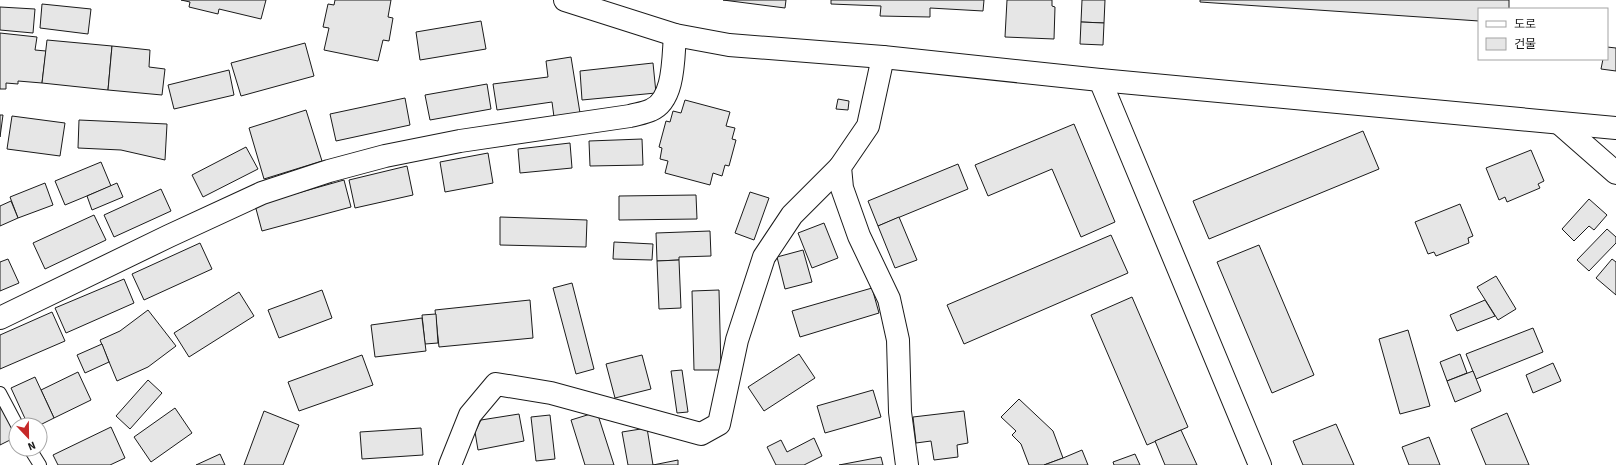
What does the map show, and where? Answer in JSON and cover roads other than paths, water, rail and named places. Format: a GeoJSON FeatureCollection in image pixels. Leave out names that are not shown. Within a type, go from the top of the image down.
{"type":"FeatureCollection","features":[{"type":"Feature","properties":{"kind":"street"},"geometry":{"type":"LineString","coordinates":[[565,0],[675,35],[729,45],[883,57],[1100,80],[1616,128]]}},
{"type":"Feature","properties":{"kind":"street"},"geometry":{"type":"LineString","coordinates":[[0,318],[169,236],[262,193],[329,170],[386,156],[460,141],[630,116],[652,110],[663,101],[670,83],[675,35]]}},
{"type":"Feature","properties":{"kind":"street"},"geometry":{"type":"LineString","coordinates":[[450,465],[470,415],[496,384],[551,393],[701,434],[719,424],[737,340],[764,257],[792,214],[840,167],[868,126],[883,57]]}},
{"type":"Feature","properties":{"kind":"street"},"geometry":{"type":"LineString","coordinates":[[1100,80],[1260,465]]}},
{"type":"Feature","properties":{"kind":"street"},"geometry":{"type":"LineString","coordinates":[[1559,123],[1616,173]]}},
{"type":"Feature","properties":{"kind":"street"},"geometry":{"type":"LineString","coordinates":[[840,167],[842,188],[858,236],[889,299],[898,340],[900,412],[907,465]]}},
{"type":"Feature","properties":{"kind":"lane"},"geometry":{"type":"LineString","coordinates":[[0,393],[13,417]]}}]}
